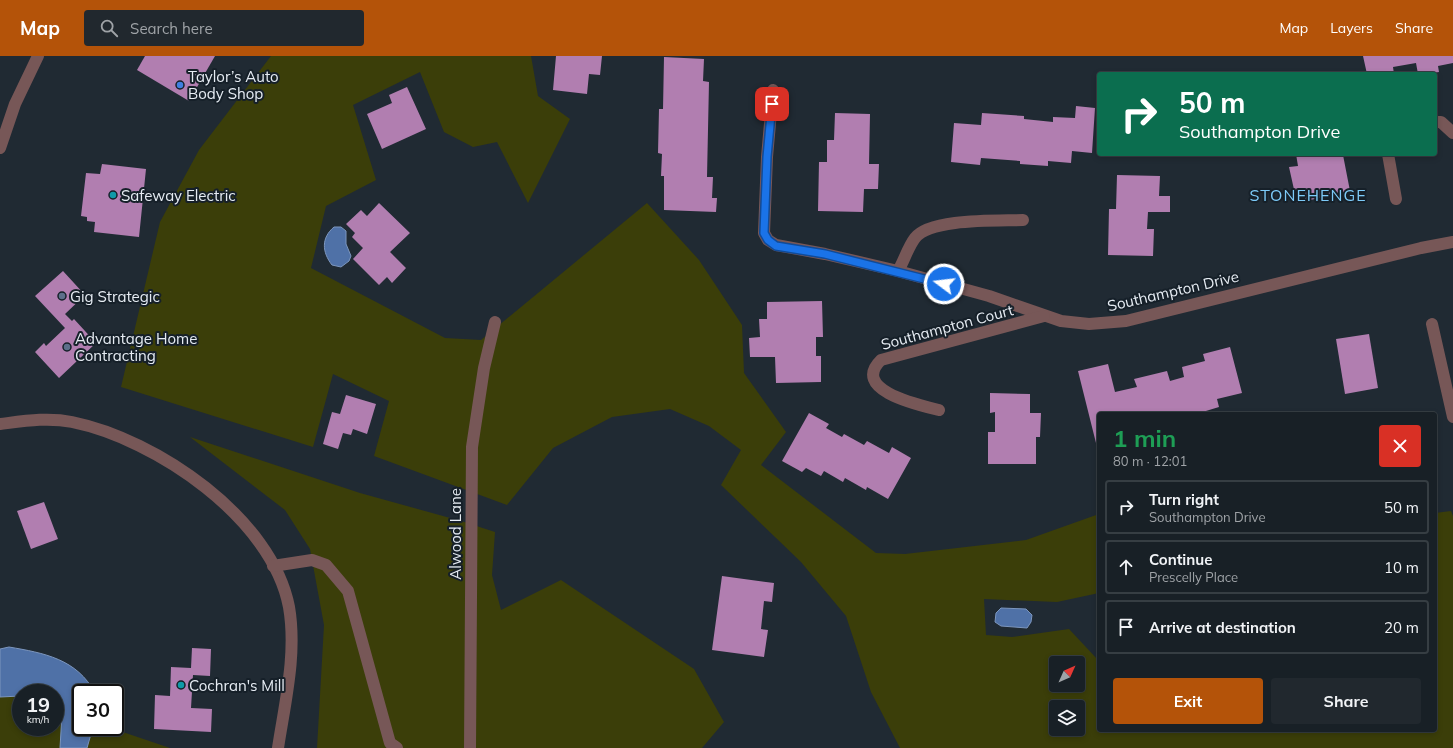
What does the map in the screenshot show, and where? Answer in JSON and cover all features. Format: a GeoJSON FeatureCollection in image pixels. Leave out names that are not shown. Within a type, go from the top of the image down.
{"type":"FeatureCollection","features":[{"type":"Feature","properties":{"kind":"street"},"geometry":{"type":"LineString","coordinates":[[0,148],[15,104],[38,56]]}},
{"type":"Feature","properties":{"kind":"street","name":"Southampton Drive"},"geometry":{"type":"LineString","coordinates":[[773,90],[764,233],[768,240],[776,246],[825,254],[898,271],[990,296],[1061,321],[1089,324],[1126,321],[1421,248],[1453,242]]}},
{"type":"Feature","properties":{"kind":"street"},"geometry":{"type":"LineString","coordinates":[[1437,122],[1441,122],[1453,133]]}},
{"type":"Feature","properties":{"kind":"street"},"geometry":{"type":"LineString","coordinates":[[1388,156],[1396,199]]}},
{"type":"Feature","properties":{"kind":"street"},"geometry":{"type":"LineString","coordinates":[[898,271],[915,237],[926,228],[940,224],[1023,220]]}},
{"type":"Feature","properties":{"kind":"street","name":"Southampton Court"},"geometry":{"type":"LineString","coordinates":[[939,410],[918,405],[886,392],[877,386],[873,377],[875,365],[880,360],[1044,316]]}},
{"type":"Feature","properties":{"kind":"street","name":"Alwood Lane"},"geometry":{"type":"LineString","coordinates":[[470,748],[472,448],[484,368],[495,322]]}},
{"type":"Feature","properties":{"kind":"street"},"geometry":{"type":"LineString","coordinates":[[1432,324],[1453,417]]}},
{"type":"Feature","properties":{"kind":"street"},"geometry":{"type":"LineString","coordinates":[[0,424],[38,419],[70,421],[102,429],[126,439],[169,462],[196,480],[227,506],[255,537],[274,566],[289,608],[292,654],[278,748]]}},
{"type":"Feature","properties":{"kind":"street"},"geometry":{"type":"LineString","coordinates":[[274,566],[312,560],[326,565],[348,591],[390,743],[397,748]]}},
{"type":"Feature","properties":{"kind":"shaded area"},"geometry":{"type":"Polygon","coordinates":[[[271,56],[531,56],[538,96],[570,119],[528,203],[497,142],[473,147],[444,132],[420,72],[353,105],[376,180],[326,206],[311,268],[445,338],[481,340],[647,203],[699,260],[742,325],[744,373],[786,432],[761,465],[876,553],[905,554],[1026,540],[1097,515],[1097,593],[1057,602],[984,599],[986,635],[1012,637],[1069,629],[1097,659],[1097,732],[1437,732],[1437,513],[1451,511],[1453,516],[1453,748],[900,748],[871,692],[846,616],[801,562],[721,485],[741,450],[709,426],[670,409],[612,417],[553,448],[507,505],[374,456],[389,401],[333,374],[313,447],[121,387],[160,222],[199,150],[271,56]]]}},
{"type":"Feature","properties":{"kind":"shaded area"},"geometry":{"type":"Polygon","coordinates":[[[190,437],[360,493],[495,532],[492,575],[501,610],[561,580],[694,669],[724,722],[702,748],[317,748],[324,625],[310,549],[285,510],[190,437]]]}},
{"type":"Feature","properties":{"kind":"shaded area"},"geometry":{"type":"Polygon","coordinates":[[[12,696],[12,736],[61,736],[60,748],[0,748],[0,697],[12,696]]]}},
{"type":"Feature","properties":{"kind":"shaded area"},"geometry":{"type":"Polygon","coordinates":[[[124,732],[170,748],[87,748],[91,736],[124,736],[124,732]]]}},
{"type":"Feature","properties":{"kind":"water"},"geometry":{"type":"Polygon","coordinates":[[[334,227],[341,227],[346,231],[346,244],[351,256],[349,261],[341,267],[332,265],[326,255],[324,245],[327,236],[334,227]]]}},
{"type":"Feature","properties":{"kind":"water"},"geometry":{"type":"Polygon","coordinates":[[[1001,608],[1026,609],[1032,615],[1031,622],[1027,628],[1001,626],[995,622],[996,613],[1001,608]]]}},
{"type":"Feature","properties":{"kind":"water"},"geometry":{"type":"Polygon","coordinates":[[[9,647],[47,655],[69,665],[79,672],[88,682],[89,684],[72,684],[72,736],[90,736],[87,748],[60,748],[61,736],[64,736],[64,684],[12,684],[12,696],[0,697],[0,649],[9,647]]]}},
{"type":"Feature","properties":{"kind":"building","name":"Taylor’s Auto Body Shop"},"geometry":{"type":"Polygon","coordinates":[[[145,56],[215,56],[189,101],[137,70],[145,56]]]}},
{"type":"Feature","properties":{"kind":"building"},"geometry":{"type":"Polygon","coordinates":[[[556,56],[602,56],[600,75],[589,74],[587,94],[553,90],[556,56]]]}},
{"type":"Feature","properties":{"kind":"building"},"geometry":{"type":"Polygon","coordinates":[[[1363,56],[1453,56],[1453,63],[1438,66],[1439,72],[1418,72],[1416,63],[1393,67],[1394,72],[1367,72],[1363,56]]]}},
{"type":"Feature","properties":{"kind":"building"},"geometry":{"type":"Polygon","coordinates":[[[664,57],[704,59],[703,81],[709,82],[707,177],[713,177],[712,198],[717,198],[716,212],[664,210],[664,176],[661,176],[662,154],[658,153],[659,109],[663,109],[664,57]]]}},
{"type":"Feature","properties":{"kind":"building"},"geometry":{"type":"Polygon","coordinates":[[[407,87],[426,129],[382,149],[367,114],[392,103],[389,95],[407,87]]]}},
{"type":"Feature","properties":{"kind":"building"},"geometry":{"type":"Polygon","coordinates":[[[1076,106],[1095,108],[1092,153],[1072,151],[1071,163],[1048,161],[1048,166],[1020,164],[1020,161],[981,158],[980,165],[951,162],[954,123],[981,125],[982,113],[1024,116],[1024,119],[1053,122],[1053,117],[1075,118],[1076,106]]]}},
{"type":"Feature","properties":{"kind":"building"},"geometry":{"type":"Polygon","coordinates":[[[835,113],[870,114],[869,164],[879,164],[878,189],[864,189],[863,212],[818,211],[819,162],[827,162],[827,140],[834,140],[835,113]]]}},
{"type":"Feature","properties":{"kind":"building"},"geometry":{"type":"Polygon","coordinates":[[[1296,156],[1343,156],[1350,191],[1297,203],[1289,167],[1298,166],[1296,156]]]}},
{"type":"Feature","properties":{"kind":"building","name":"Safeway Electric"},"geometry":{"type":"Polygon","coordinates":[[[102,164],[146,169],[139,237],[94,232],[95,222],[87,221],[87,217],[81,216],[86,173],[100,174],[102,164]]]}},
{"type":"Feature","properties":{"kind":"building"},"geometry":{"type":"Polygon","coordinates":[[[1117,175],[1160,176],[1159,196],[1170,196],[1170,212],[1148,212],[1147,229],[1154,229],[1153,256],[1108,255],[1109,209],[1116,209],[1117,175]]]}},
{"type":"Feature","properties":{"kind":"building"},"geometry":{"type":"Polygon","coordinates":[[[379,203],[410,233],[390,252],[406,268],[392,283],[387,277],[379,285],[353,259],[363,248],[352,237],[355,233],[346,224],[361,210],[367,216],[379,203]]]}},
{"type":"Feature","properties":{"kind":"building"},"geometry":{"type":"Polygon","coordinates":[[[63,271],[85,295],[65,314],[72,321],[74,319],[96,343],[59,378],[35,352],[44,343],[46,346],[65,328],[35,296],[63,271]]]}},
{"type":"Feature","properties":{"kind":"building"},"geometry":{"type":"Polygon","coordinates":[[[822,301],[823,337],[816,337],[816,356],[821,356],[821,382],[776,383],[775,357],[750,357],[749,338],[760,337],[759,319],[767,319],[767,302],[822,301]]]}},
{"type":"Feature","properties":{"kind":"building"},"geometry":{"type":"Polygon","coordinates":[[[1369,334],[1378,388],[1345,394],[1336,339],[1369,334]]]}},
{"type":"Feature","properties":{"kind":"building"},"geometry":{"type":"Polygon","coordinates":[[[1230,347],[1242,393],[1217,399],[1219,407],[1203,412],[1097,412],[1097,447],[1078,371],[1108,364],[1115,392],[1137,387],[1134,379],[1167,371],[1170,381],[1184,377],[1182,367],[1205,361],[1203,354],[1230,347]]]}},
{"type":"Feature","properties":{"kind":"building"},"geometry":{"type":"Polygon","coordinates":[[[990,393],[1030,394],[1030,413],[1041,413],[1040,437],[1036,437],[1036,464],[988,464],[988,432],[995,432],[995,412],[990,413],[990,393]]]}},
{"type":"Feature","properties":{"kind":"building"},"geometry":{"type":"Polygon","coordinates":[[[346,395],[376,404],[367,434],[353,429],[351,435],[343,433],[338,449],[323,444],[332,412],[340,414],[346,395]]]}},
{"type":"Feature","properties":{"kind":"building"},"geometry":{"type":"Polygon","coordinates":[[[809,413],[829,424],[826,428],[842,437],[844,434],[864,445],[867,441],[889,453],[892,447],[911,458],[888,499],[867,487],[866,490],[845,478],[843,482],[824,471],[821,476],[806,468],[802,472],[782,461],[809,413]]]}},
{"type":"Feature","properties":{"kind":"building"},"geometry":{"type":"Polygon","coordinates":[[[44,502],[58,539],[31,549],[17,511],[44,502]]]}},
{"type":"Feature","properties":{"kind":"building"},"geometry":{"type":"Polygon","coordinates":[[[722,576],[774,583],[772,602],[764,601],[761,629],[768,630],[764,657],[712,650],[722,576]]]}},
{"type":"Feature","properties":{"kind":"building","name":"Cochran's Mill"},"geometry":{"type":"Polygon","coordinates":[[[192,648],[211,649],[210,676],[193,675],[191,708],[212,709],[211,732],[154,729],[155,695],[170,696],[171,667],[191,668],[192,648]]]}},
{"type":"Feature","properties":{"kind":"place","name":"Taylor’s Auto Body Shop"},"geometry":{"type":"Point","coordinates":[180,85]}},
{"type":"Feature","properties":{"kind":"place","name":"Safeway Electric"},"geometry":{"type":"Point","coordinates":[113,195]}},
{"type":"Feature","properties":{"kind":"place","name":"Gig Strategic"},"geometry":{"type":"Point","coordinates":[62,296]}},
{"type":"Feature","properties":{"kind":"place","name":"Advantage Home Contracting"},"geometry":{"type":"Point","coordinates":[67,347]}},
{"type":"Feature","properties":{"kind":"place","name":"Cochran's Mill"},"geometry":{"type":"Point","coordinates":[181,685]}},
{"type":"Feature","properties":{"kind":"district","name":"STONEHENGE"},"geometry":{"type":"Point","coordinates":[1308,195]}},
{"type":"Feature","properties":{"kind":"route"},"geometry":{"type":"LineString","coordinates":[[772,104],[767,157],[764,233],[768,240],[776,246],[825,254],[898,271],[944,284]]}}]}
